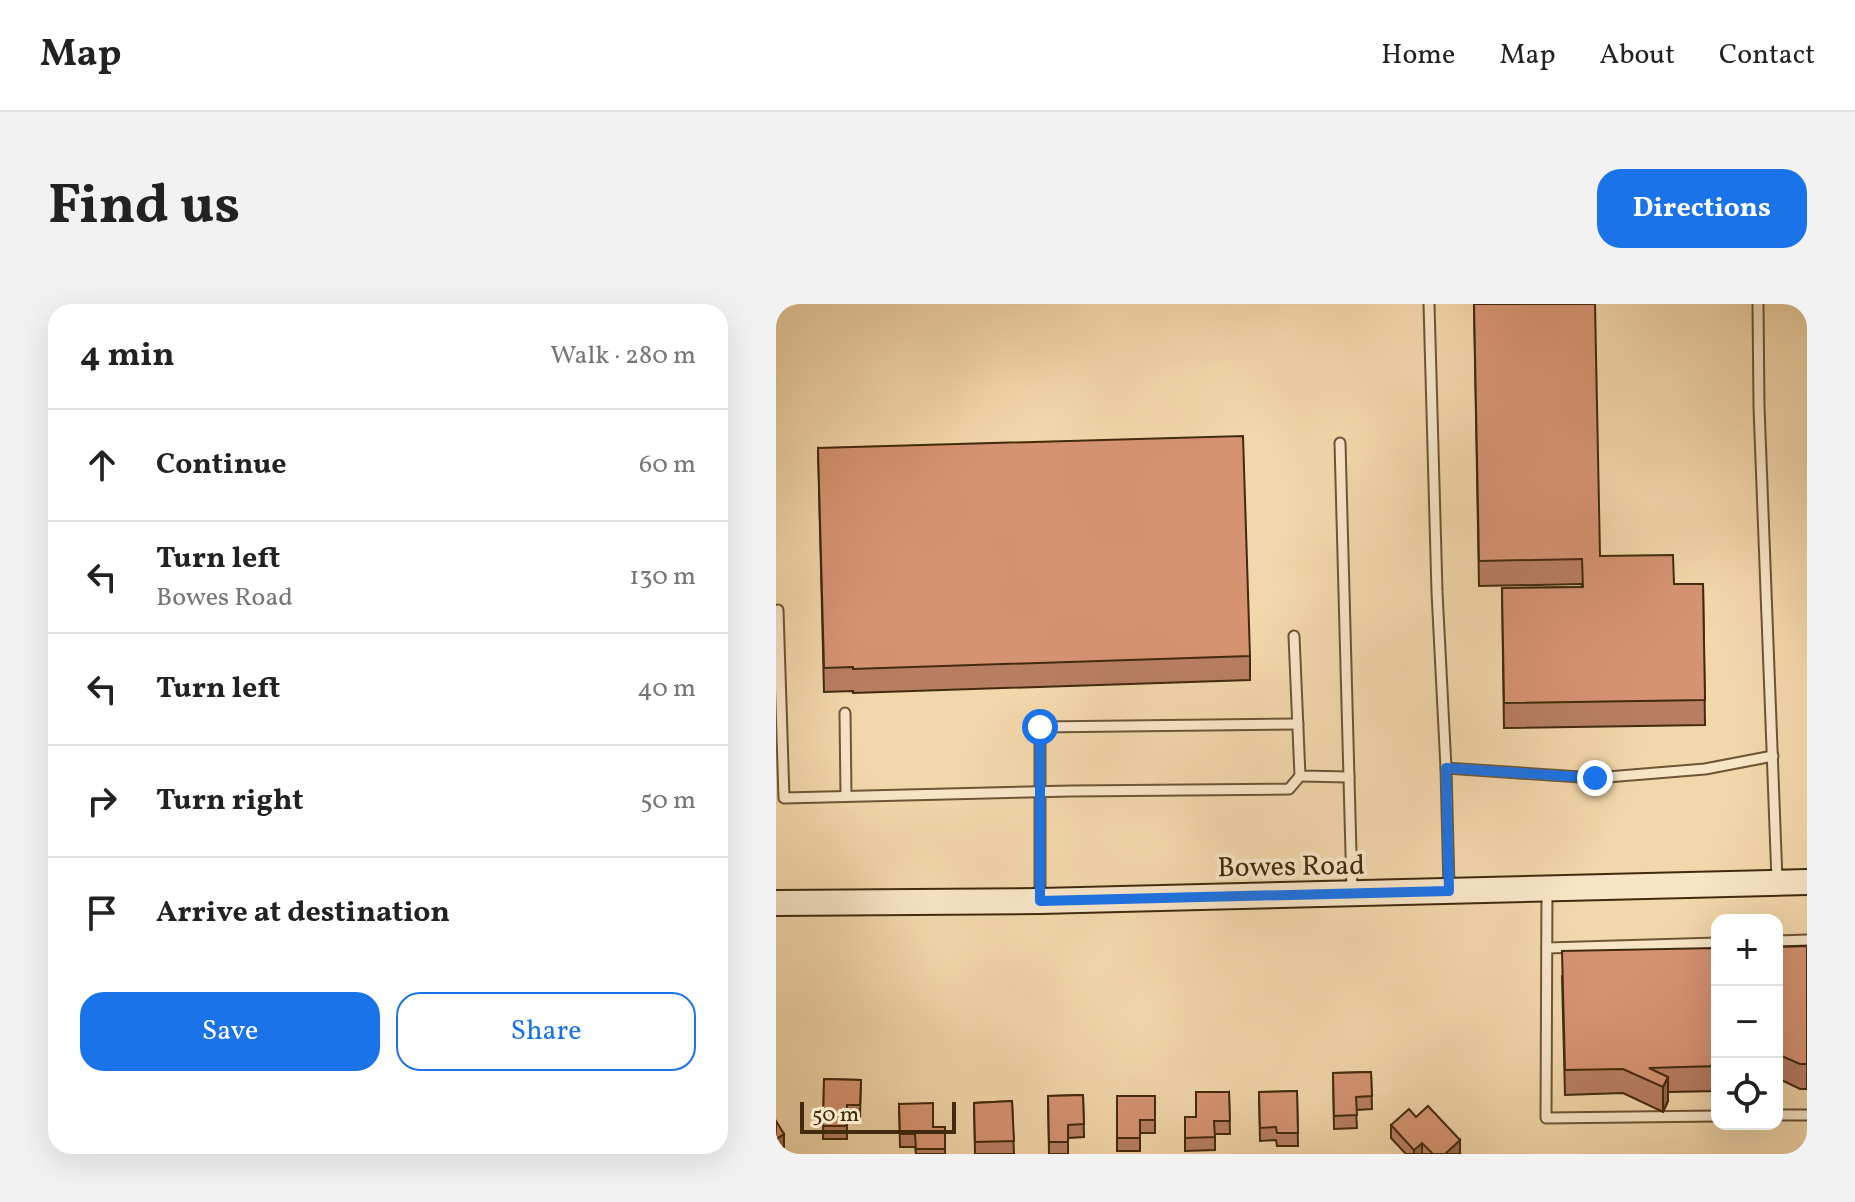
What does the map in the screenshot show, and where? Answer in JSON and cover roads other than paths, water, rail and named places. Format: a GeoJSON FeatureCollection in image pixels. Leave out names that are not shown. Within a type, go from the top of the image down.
{"type":"FeatureCollection","features":[{"type":"Feature","properties":{"kind":"main road","name":"Bowes Road"},"geometry":{"type":"LineString","coordinates":[[776,903],[1040,901],[1807,882]]}},
{"type":"Feature","properties":{"kind":"lane"},"geometry":{"type":"LineString","coordinates":[[1429,304],[1449,891]]}},
{"type":"Feature","properties":{"kind":"lane"},"geometry":{"type":"LineString","coordinates":[[1758,304],[1777,883]]}},
{"type":"Feature","properties":{"kind":"lane"},"geometry":{"type":"LineString","coordinates":[[1340,443],[1352,894]]}},
{"type":"Feature","properties":{"kind":"lane"},"geometry":{"type":"LineString","coordinates":[[778,610],[784,798],[1289,789],[1300,776],[1294,636]]}},
{"type":"Feature","properties":{"kind":"lane"},"geometry":{"type":"LineString","coordinates":[[845,713],[846,796]]}},
{"type":"Feature","properties":{"kind":"lane"},"geometry":{"type":"LineString","coordinates":[[1040,901],[1040,727],[1298,724]]}},
{"type":"Feature","properties":{"kind":"lane"},"geometry":{"type":"LineString","coordinates":[[1446,768],[1595,778],[1705,769],[1773,756]]}},
{"type":"Feature","properties":{"kind":"lane"},"geometry":{"type":"LineString","coordinates":[[1300,776],[1349,777]]}},
{"type":"Feature","properties":{"kind":"lane"},"geometry":{"type":"LineString","coordinates":[[1547,889],[1546,1118],[1711,1116]]}},
{"type":"Feature","properties":{"kind":"lane"},"geometry":{"type":"LineString","coordinates":[[1783,941],[1807,940]]}},
{"type":"Feature","properties":{"kind":"lane"},"geometry":{"type":"LineString","coordinates":[[1547,948],[1711,943]]}},
{"type":"Feature","properties":{"kind":"lane"},"geometry":{"type":"LineString","coordinates":[[1783,1115],[1807,1115]]}}]}
